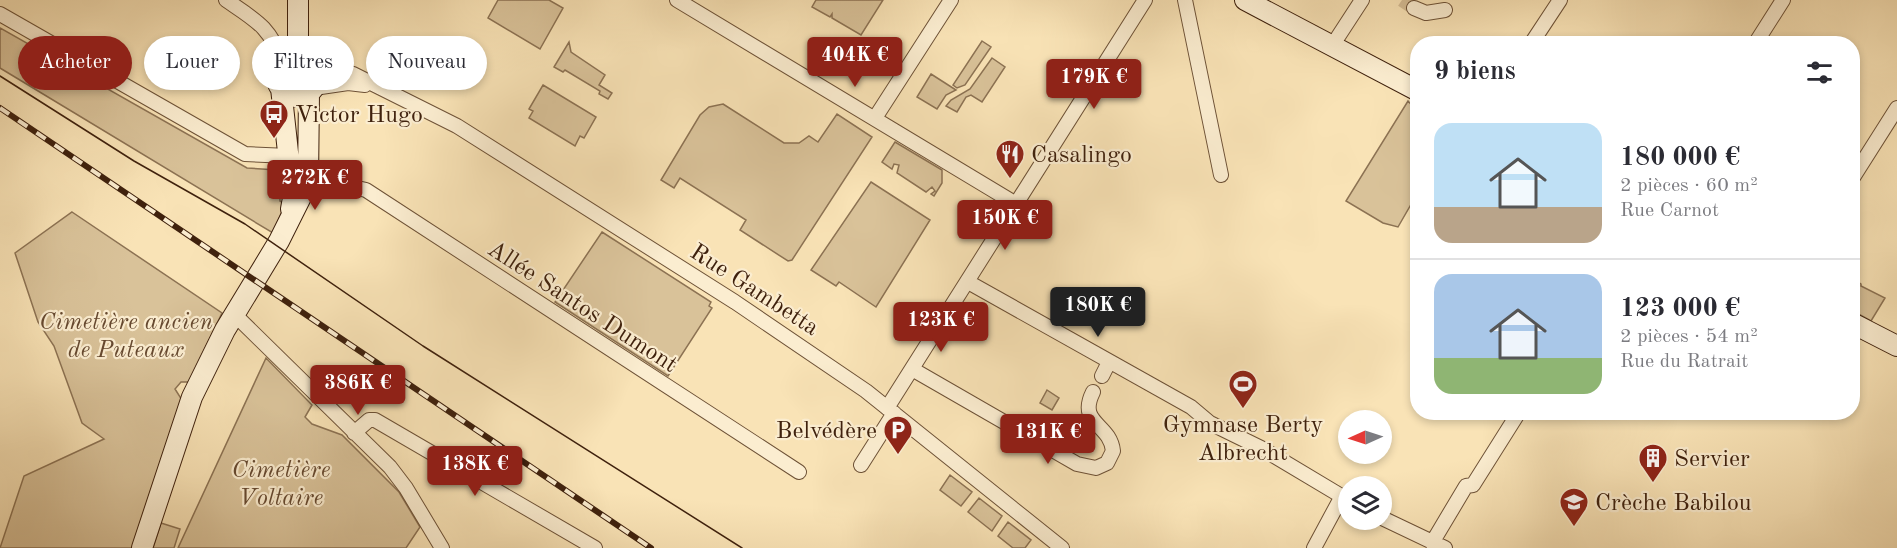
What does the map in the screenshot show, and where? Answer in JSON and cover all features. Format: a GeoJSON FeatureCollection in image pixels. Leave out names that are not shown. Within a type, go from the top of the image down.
{"type":"FeatureCollection","features":[{"type":"Feature","properties":{"kind":"street"},"geometry":{"type":"LineString","coordinates":[[226,0],[272,36]]}},
{"type":"Feature","properties":{"kind":"street"},"geometry":{"type":"LineString","coordinates":[[244,12],[252,0]]}},
{"type":"Feature","properties":{"kind":"street"},"geometry":{"type":"LineString","coordinates":[[297,36],[298,0]]}},
{"type":"Feature","properties":{"kind":"street"},"geometry":{"type":"LineString","coordinates":[[677,0],[1016,204]]}},
{"type":"Feature","properties":{"kind":"street"},"geometry":{"type":"LineString","coordinates":[[875,118],[951,0]]}},
{"type":"Feature","properties":{"kind":"street"},"geometry":{"type":"LineString","coordinates":[[861,465],[912,369],[1145,0]]}},
{"type":"Feature","properties":{"kind":"street"},"geometry":{"type":"LineString","coordinates":[[1185,0],[1221,175]]}},
{"type":"Feature","properties":{"kind":"street"},"geometry":{"type":"LineString","coordinates":[[1245,0],[1410,87]]}},
{"type":"Feature","properties":{"kind":"street"},"geometry":{"type":"LineString","coordinates":[[1332,46],[1362,0]]}},
{"type":"Feature","properties":{"kind":"street"},"geometry":{"type":"LineString","coordinates":[[1536,36],[1560,0]]}},
{"type":"Feature","properties":{"kind":"street"},"geometry":{"type":"LineString","coordinates":[[1760,36],[1784,0]]}},
{"type":"Feature","properties":{"kind":"street"},"geometry":{"type":"LineString","coordinates":[[1414,8],[1426,13],[1444,10]]}},
{"type":"Feature","properties":{"kind":"street"},"geometry":{"type":"LineString","coordinates":[[0,14],[245,154],[289,156]]}},
{"type":"Feature","properties":{"kind":"street","name":"Rue Gambetta"},"geometry":{"type":"LineString","coordinates":[[354,74],[457,126],[824,360],[891,410],[1062,548]]}},
{"type":"Feature","properties":{"kind":"street","name":"Rue Gambetta"},"geometry":{"type":"LineString","coordinates":[[354,85],[363,84],[404,99]]}},
{"type":"Feature","properties":{"kind":"street"},"geometry":{"type":"LineString","coordinates":[[281,90],[293,198],[288,223]]}},
{"type":"Feature","properties":{"kind":"street"},"geometry":{"type":"LineString","coordinates":[[142,548],[192,397],[234,314],[251,289],[311,183],[311,90],[297,97],[285,90]]}},
{"type":"Feature","properties":{"kind":"street"},"geometry":{"type":"LineString","coordinates":[[1860,166],[1897,108]]}},
{"type":"Feature","properties":{"kind":"street","name":"Allée Santos Dumont"},"geometry":{"type":"LineString","coordinates":[[340,184],[366,190],[799,472]]}},
{"type":"Feature","properties":{"kind":"street"},"geometry":{"type":"LineString","coordinates":[[968,282],[1191,407],[1210,423],[1261,448],[1338,494]]}},
{"type":"Feature","properties":{"kind":"street"},"geometry":{"type":"LineString","coordinates":[[234,314],[390,467],[406,488],[442,548]]}},
{"type":"Feature","properties":{"kind":"street"},"geometry":{"type":"LineString","coordinates":[[1860,327],[1897,346]]}},
{"type":"Feature","properties":{"kind":"street"},"geometry":{"type":"LineString","coordinates":[[1102,376],[1109,363]]}},
{"type":"Feature","properties":{"kind":"street"},"geometry":{"type":"LineString","coordinates":[[912,369],[1077,464],[1096,468],[1107,463],[1113,451],[1109,438],[1089,414],[1088,402],[1093,392]]}},
{"type":"Feature","properties":{"kind":"street"},"geometry":{"type":"LineString","coordinates":[[354,433],[369,420],[375,420],[595,548]]}},
{"type":"Feature","properties":{"kind":"street"},"geometry":{"type":"LineString","coordinates":[[1392,523],[1439,545],[1466,486],[1473,485],[1514,420]]}},
{"type":"Feature","properties":{"kind":"street"},"geometry":{"type":"LineString","coordinates":[[1314,548],[1338,509]]}},
{"type":"Feature","properties":{"kind":"green space"},"geometry":{"type":"Polygon","coordinates":[[[498,0],[549,0],[563,8],[540,49],[488,18],[498,0]]]}},
{"type":"Feature","properties":{"kind":"green space"},"geometry":{"type":"Polygon","coordinates":[[[816,0],[883,0],[861,35],[832,18],[832,14],[830,17],[812,7],[816,0]]]}},
{"type":"Feature","properties":{"kind":"green space"},"geometry":{"type":"Polygon","coordinates":[[[0,28],[18,38],[18,79],[0,68],[0,28]]]}},
{"type":"Feature","properties":{"kind":"green space"},"geometry":{"type":"Polygon","coordinates":[[[982,41],[991,47],[965,85],[957,88],[953,85],[982,41]]]}},
{"type":"Feature","properties":{"kind":"green space"},"geometry":{"type":"Polygon","coordinates":[[[569,42],[571,52],[605,75],[599,85],[612,93],[608,99],[599,94],[600,91],[565,70],[563,72],[554,67],[569,42]]]}},
{"type":"Feature","properties":{"kind":"green space"},"geometry":{"type":"Polygon","coordinates":[[[992,58],[1005,67],[982,102],[971,95],[966,97],[957,112],[946,106],[951,100],[970,89],[992,58]]]}},
{"type":"Feature","properties":{"kind":"green space"},"geometry":{"type":"Polygon","coordinates":[[[931,74],[956,90],[946,95],[937,109],[917,97],[931,74]]]}},
{"type":"Feature","properties":{"kind":"green space"},"geometry":{"type":"Polygon","coordinates":[[[543,85],[596,117],[584,138],[580,136],[575,146],[529,118],[533,111],[529,109],[543,85]]]}},
{"type":"Feature","properties":{"kind":"green space"},"geometry":{"type":"Polygon","coordinates":[[[36,90],[109,90],[247,168],[277,170],[280,181],[280,201],[285,204],[273,233],[36,90]]]}},
{"type":"Feature","properties":{"kind":"green space"},"geometry":{"type":"Polygon","coordinates":[[[1408,101],[1410,103],[1410,206],[1398,227],[1383,223],[1346,201],[1408,101]]]}},
{"type":"Feature","properties":{"kind":"green space"},"geometry":{"type":"Polygon","coordinates":[[[723,104],[784,143],[799,143],[809,136],[818,142],[837,114],[872,137],[792,260],[788,261],[740,230],[746,220],[680,178],[674,188],[661,180],[700,115],[709,107],[723,104]]]}},
{"type":"Feature","properties":{"kind":"green space"},"geometry":{"type":"Polygon","coordinates":[[[895,142],[942,170],[942,183],[934,196],[931,194],[935,191],[932,187],[926,192],[897,173],[899,165],[894,164],[892,169],[882,162],[895,142]]]}},
{"type":"Feature","properties":{"kind":"green space"},"geometry":{"type":"Polygon","coordinates":[[[871,182],[930,220],[876,307],[839,282],[836,286],[811,270],[871,182]]]}},
{"type":"Feature","properties":{"kind":"green space","name":"Cimetière ancien de Puteaux"},"geometry":{"type":"Polygon","coordinates":[[[72,212],[222,313],[189,382],[181,382],[175,389],[182,400],[132,548],[0,548],[24,476],[104,439],[82,423],[54,346],[38,322],[15,253],[72,212]]]}},
{"type":"Feature","properties":{"kind":"green space"},"geometry":{"type":"Polygon","coordinates":[[[602,232],[711,302],[709,306],[712,308],[668,376],[555,302],[602,232]]]}},
{"type":"Feature","properties":{"kind":"green space"},"geometry":{"type":"Polygon","coordinates":[[[1860,283],[1861,286],[1885,298],[1871,321],[1860,315],[1860,283]]]}},
{"type":"Feature","properties":{"kind":"green space","name":"Cimetière Voltaire"},"geometry":{"type":"Polygon","coordinates":[[[266,358],[312,405],[305,417],[312,424],[342,435],[399,492],[420,527],[406,548],[178,548],[266,358]]]}},
{"type":"Feature","properties":{"kind":"green space"},"geometry":{"type":"Polygon","coordinates":[[[1047,390],[1059,398],[1052,410],[1040,403],[1047,390]]]}},
{"type":"Feature","properties":{"kind":"green space"},"geometry":{"type":"Polygon","coordinates":[[[950,475],[972,492],[961,506],[940,490],[950,475]]]}},
{"type":"Feature","properties":{"kind":"green space"},"geometry":{"type":"Polygon","coordinates":[[[979,498],[1002,516],[992,531],[968,512],[979,498]]]}},
{"type":"Feature","properties":{"kind":"green space"},"geometry":{"type":"Polygon","coordinates":[[[1008,522],[1031,540],[1025,548],[1013,548],[998,536],[1008,522]]]}},
{"type":"Feature","properties":{"kind":"green space"},"geometry":{"type":"Polygon","coordinates":[[[161,523],[180,529],[174,548],[153,548],[161,523]]]}},
{"type":"Feature","properties":{"kind":"tunnel"},"geometry":{"type":"LineString","coordinates":[[1402,0],[1414,8]]}},
{"type":"Feature","properties":{"kind":"tunnel"},"geometry":{"type":"LineString","coordinates":[[315,183],[340,184]]}},
{"type":"Feature","properties":{"kind":"tram line"},"geometry":{"type":"LineString","coordinates":[[0,76],[134,161],[245,224],[423,346],[742,548]]}},
{"type":"Feature","properties":{"kind":"railway"},"geometry":{"type":"LineString","coordinates":[[0,108],[651,548]]}},
{"type":"Feature","properties":{"kind":"place","name":"Victor Hugo"},"geometry":{"type":"Point","coordinates":[274,140]}},
{"type":"Feature","properties":{"kind":"place","name":"Casalingo"},"geometry":{"type":"Point","coordinates":[1010,180]}},
{"type":"Feature","properties":{"kind":"place","name":"Gymnase Berty Albrecht"},"geometry":{"type":"Point","coordinates":[1243,410]}},
{"type":"Feature","properties":{"kind":"place","name":"Belvédère"},"geometry":{"type":"Point","coordinates":[898,456]}},
{"type":"Feature","properties":{"kind":"place","name":"Servier"},"geometry":{"type":"Point","coordinates":[1653,484]}},
{"type":"Feature","properties":{"kind":"place","name":"Crèche Babilou"},"geometry":{"type":"Point","coordinates":[1574,528]}}]}
